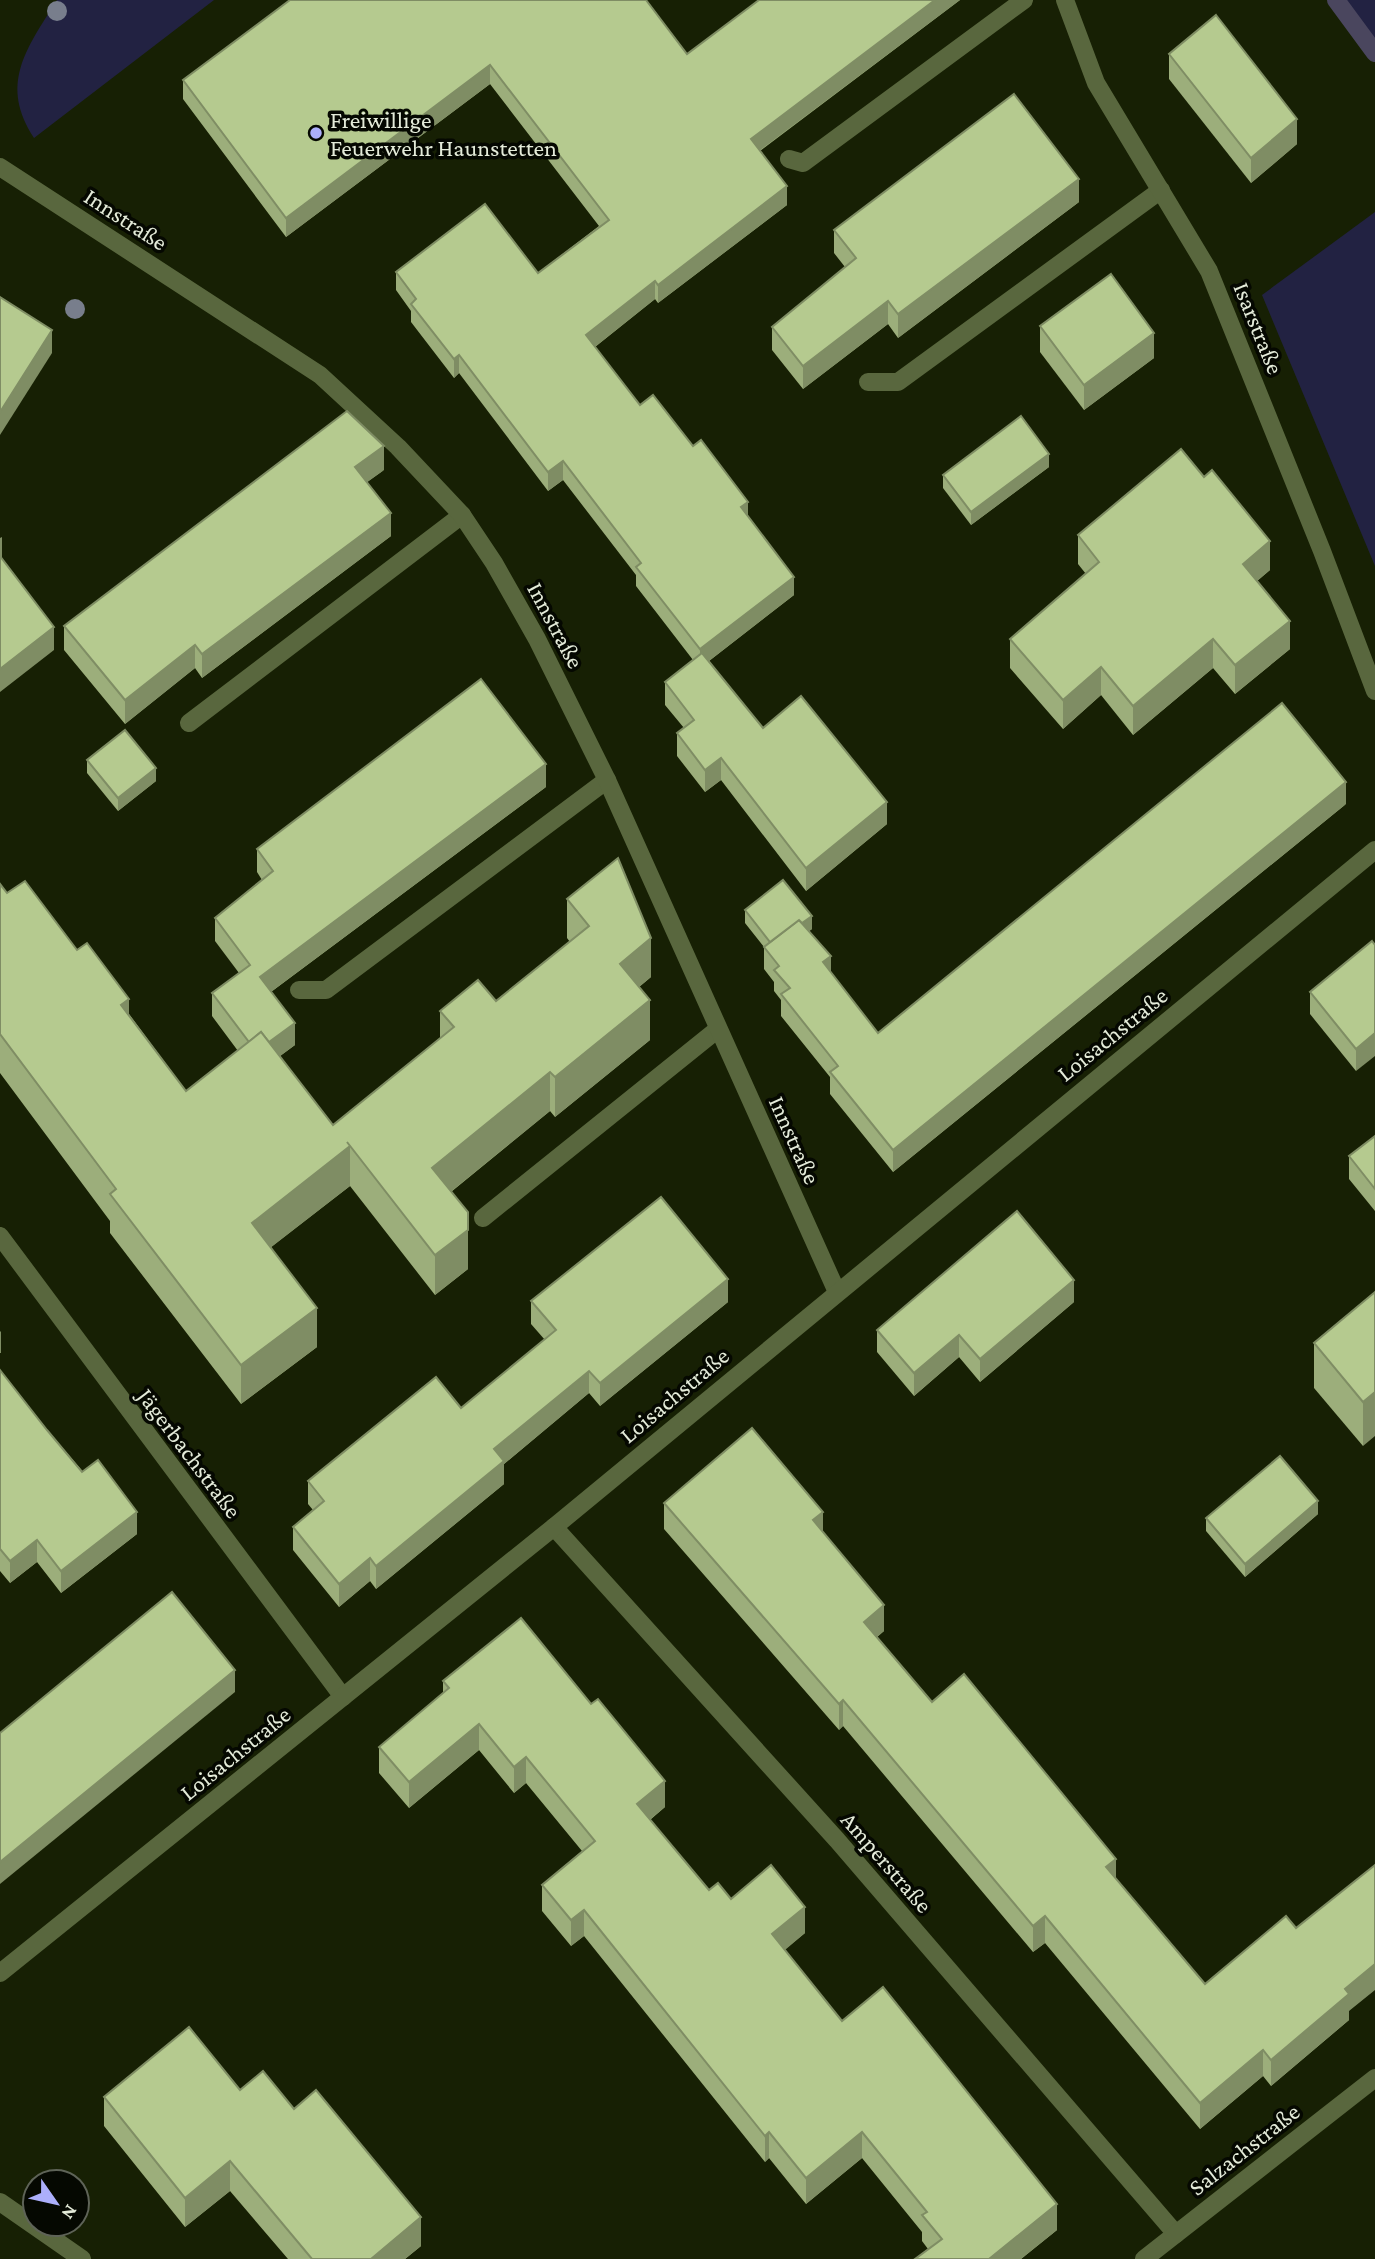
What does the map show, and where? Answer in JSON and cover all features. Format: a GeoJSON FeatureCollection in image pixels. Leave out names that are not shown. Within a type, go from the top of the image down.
{"type":"FeatureCollection","features":[{"type":"Feature","properties":{"kind":"street"},"geometry":{"type":"LineString","coordinates":[[789,159],[803,163],[1024,0]]}},
{"type":"Feature","properties":{"kind":"street","name":"Isarstraße"},"geometry":{"type":"LineString","coordinates":[[1065,0],[1096,83],[1209,271],[1375,691]]}},
{"type":"Feature","properties":{"kind":"street","name":"Innstraße"},"geometry":{"type":"LineString","coordinates":[[0,167],[320,375],[398,447],[462,515],[494,563],[537,639],[607,779],[837,1292]]}},
{"type":"Feature","properties":{"kind":"street"},"geometry":{"type":"LineString","coordinates":[[868,382],[898,382],[1161,190]]}},
{"type":"Feature","properties":{"kind":"street"},"geometry":{"type":"LineString","coordinates":[[189,723],[462,515]]}},
{"type":"Feature","properties":{"kind":"street"},"geometry":{"type":"LineString","coordinates":[[299,990],[326,990],[607,779]]}},
{"type":"Feature","properties":{"kind":"street","name":"Loisachstraße"},"geometry":{"type":"LineString","coordinates":[[0,1973],[554,1527],[1375,850]]}},
{"type":"Feature","properties":{"kind":"street"},"geometry":{"type":"LineString","coordinates":[[483,1218],[718,1030]]}},
{"type":"Feature","properties":{"kind":"street","name":"Jägerbachstraße"},"geometry":{"type":"LineString","coordinates":[[0,1237],[343,1697]]}},
{"type":"Feature","properties":{"kind":"street","name":"Amperstraße"},"geometry":{"type":"LineString","coordinates":[[554,1527],[837,1840],[1176,2234]]}},
{"type":"Feature","properties":{"kind":"street","name":"Salzachstraße"},"geometry":{"type":"LineString","coordinates":[[1144,2259],[1375,2078]]}},
{"type":"Feature","properties":{"kind":"street"},"geometry":{"type":"LineString","coordinates":[[0,2202],[82,2259]]}},
{"type":"Feature","properties":{"kind":"shaded area"},"geometry":{"type":"Polygon","coordinates":[[[57,0],[214,0],[34,138],[24,119],[19,101],[20,69],[35,36],[57,0]]]}},
{"type":"Feature","properties":{"kind":"shaded area"},"geometry":{"type":"Polygon","coordinates":[[[1336,0],[1375,0],[1375,53],[1336,0]]]}},
{"type":"Feature","properties":{"kind":"shaded area"},"geometry":{"type":"Polygon","coordinates":[[[1375,212],[1375,566],[1262,295],[1375,212]]]}},
{"type":"Feature","properties":{"kind":"building"},"geometry":{"type":"Polygon","coordinates":[[[290,0],[646,0],[687,54],[759,0],[935,0],[751,139],[787,186],[658,285],[655,281],[586,335],[640,405],[653,395],[693,446],[701,440],[748,502],[741,507],[794,577],[700,649],[636,567],[641,563],[563,461],[548,472],[459,355],[454,359],[411,304],[416,299],[396,272],[485,204],[538,273],[609,220],[490,65],[286,218],[183,80],[290,0]]]}},
{"type":"Feature","properties":{"kind":"building"},"geometry":{"type":"Polygon","coordinates":[[[1216,15],[1297,119],[1251,158],[1169,54],[1216,15]]]}},
{"type":"Feature","properties":{"kind":"building"},"geometry":{"type":"Polygon","coordinates":[[[1014,94],[1079,179],[898,314],[888,301],[803,366],[772,327],[856,258],[834,230],[1014,94]]]}},
{"type":"Feature","properties":{"kind":"building"},"geometry":{"type":"Polygon","coordinates":[[[1111,274],[1154,333],[1084,385],[1040,326],[1111,274]]]}},
{"type":"Feature","properties":{"kind":"building"},"geometry":{"type":"Polygon","coordinates":[[[0,297],[52,330],[0,412],[0,297]]]}},
{"type":"Feature","properties":{"kind":"building"},"geometry":{"type":"Polygon","coordinates":[[[347,411],[384,446],[355,467],[391,513],[202,654],[195,645],[125,700],[64,626],[347,411]]]}},
{"type":"Feature","properties":{"kind":"building"},"geometry":{"type":"Polygon","coordinates":[[[1021,416],[1049,454],[971,512],[943,475],[1021,416]]]}},
{"type":"Feature","properties":{"kind":"building"},"geometry":{"type":"Polygon","coordinates":[[[1181,449],[1204,477],[1212,470],[1270,541],[1243,564],[1290,621],[1235,665],[1213,639],[1133,706],[1101,667],[1063,700],[1010,639],[1099,562],[1078,535],[1181,449]]]}},
{"type":"Feature","properties":{"kind":"building"},"geometry":{"type":"Polygon","coordinates":[[[0,556],[54,627],[0,669],[0,556]]]}},
{"type":"Feature","properties":{"kind":"building"},"geometry":{"type":"Polygon","coordinates":[[[702,653],[763,728],[801,696],[887,802],[806,868],[721,758],[705,770],[677,733],[694,720],[665,682],[702,653]]]}},
{"type":"Feature","properties":{"kind":"building"},"geometry":{"type":"Polygon","coordinates":[[[481,679],[546,764],[260,977],[295,1023],[269,1042],[261,1032],[249,1042],[212,993],[250,965],[215,918],[273,871],[257,849],[481,679]]]}},
{"type":"Feature","properties":{"kind":"building"},"geometry":{"type":"Polygon","coordinates":[[[1282,703],[1346,782],[893,1150],[830,1072],[838,1066],[781,994],[790,988],[774,970],[779,966],[764,947],[799,920],[831,956],[823,962],[878,1033],[1282,703]]]}},
{"type":"Feature","properties":{"kind":"building"},"geometry":{"type":"Polygon","coordinates":[[[125,730],[156,768],[118,798],[87,760],[125,730]]]}},
{"type":"Feature","properties":{"kind":"building"},"geometry":{"type":"Polygon","coordinates":[[[618,858],[651,938],[620,964],[650,1000],[555,1077],[550,1072],[432,1168],[468,1212],[468,1230],[435,1255],[347,1142],[350,1146],[252,1223],[317,1308],[241,1365],[110,1194],[116,1189],[0,1034],[0,884],[7,893],[25,881],[77,950],[87,943],[129,999],[121,1005],[186,1091],[261,1032],[333,1125],[454,1027],[440,1011],[478,980],[496,1001],[589,926],[567,899],[618,858]]]}},
{"type":"Feature","properties":{"kind":"building"},"geometry":{"type":"Polygon","coordinates":[[[783,880],[812,916],[802,923],[799,920],[770,942],[745,910],[783,880]]]}},
{"type":"Feature","properties":{"kind":"building"},"geometry":{"type":"Polygon","coordinates":[[[1372,941],[1375,945],[1375,1033],[1356,1049],[1310,992],[1372,941]]]}},
{"type":"Feature","properties":{"kind":"building"},"geometry":{"type":"Polygon","coordinates":[[[1375,1136],[1375,1189],[1349,1156],[1375,1136]]]}},
{"type":"Feature","properties":{"kind":"building"},"geometry":{"type":"Polygon","coordinates":[[[661,1197],[728,1279],[600,1383],[589,1371],[494,1449],[504,1461],[376,1566],[370,1558],[339,1584],[293,1527],[324,1501],[308,1481],[436,1377],[461,1408],[556,1330],[531,1301],[661,1197]]]}},
{"type":"Feature","properties":{"kind":"building"},"geometry":{"type":"Polygon","coordinates":[[[1017,1211],[1074,1280],[980,1359],[959,1335],[914,1373],[877,1330],[1017,1211]]]}},
{"type":"Feature","properties":{"kind":"building"},"geometry":{"type":"Polygon","coordinates":[[[1375,1292],[1375,1392],[1363,1402],[1314,1343],[1375,1292]]]}},
{"type":"Feature","properties":{"kind":"building"},"geometry":{"type":"Polygon","coordinates":[[[0,1370],[82,1472],[98,1460],[137,1512],[61,1571],[37,1540],[10,1561],[0,1549],[0,1370]]]}},
{"type":"Feature","properties":{"kind":"building"},"geometry":{"type":"Polygon","coordinates":[[[752,1428],[823,1512],[813,1520],[884,1605],[864,1622],[932,1702],[964,1674],[1116,1859],[1106,1867],[1205,1984],[1286,1916],[1296,1928],[1375,1865],[1375,1964],[1345,1989],[1349,1994],[1271,2060],[1263,2050],[1200,2103],[1045,1916],[1033,1926],[843,1700],[839,1704],[664,1503],[752,1428]]]}},
{"type":"Feature","properties":{"kind":"building"},"geometry":{"type":"Polygon","coordinates":[[[1280,1456],[1318,1501],[1245,1564],[1206,1518],[1280,1456]]]}},
{"type":"Feature","properties":{"kind":"building"},"geometry":{"type":"Polygon","coordinates":[[[172,1592],[235,1670],[0,1862],[0,1733],[172,1592]]]}},
{"type":"Feature","properties":{"kind":"building"},"geometry":{"type":"Polygon","coordinates":[[[521,1618],[591,1704],[598,1699],[665,1781],[637,1804],[709,1890],[718,1883],[731,1899],[771,1865],[805,1907],[772,1934],[842,2021],[883,1987],[1057,2204],[989,2259],[915,2259],[942,2239],[922,2215],[927,2212],[862,2132],[806,2178],[769,2132],[765,2136],[584,1910],[571,1920],[542,1885],[595,1841],[526,1757],[514,1767],[479,1724],[409,1782],[379,1747],[449,1688],[443,1681],[521,1618]]]}},
{"type":"Feature","properties":{"kind":"building"},"geometry":{"type":"Polygon","coordinates":[[[189,2027],[240,2090],[263,2071],[294,2109],[316,2090],[421,2217],[371,2259],[312,2259],[230,2161],[185,2198],[104,2097],[189,2027]]]}},
{"type":"Feature","properties":{"kind":"waterway"},"geometry":{"type":"LineString","coordinates":[[1336,0],[1375,53]]}},
{"type":"Feature","properties":{"kind":"place","name":"Freiwillige Feuerwehr Haunstetten"},"geometry":{"type":"Point","coordinates":[316,133]}}]}
